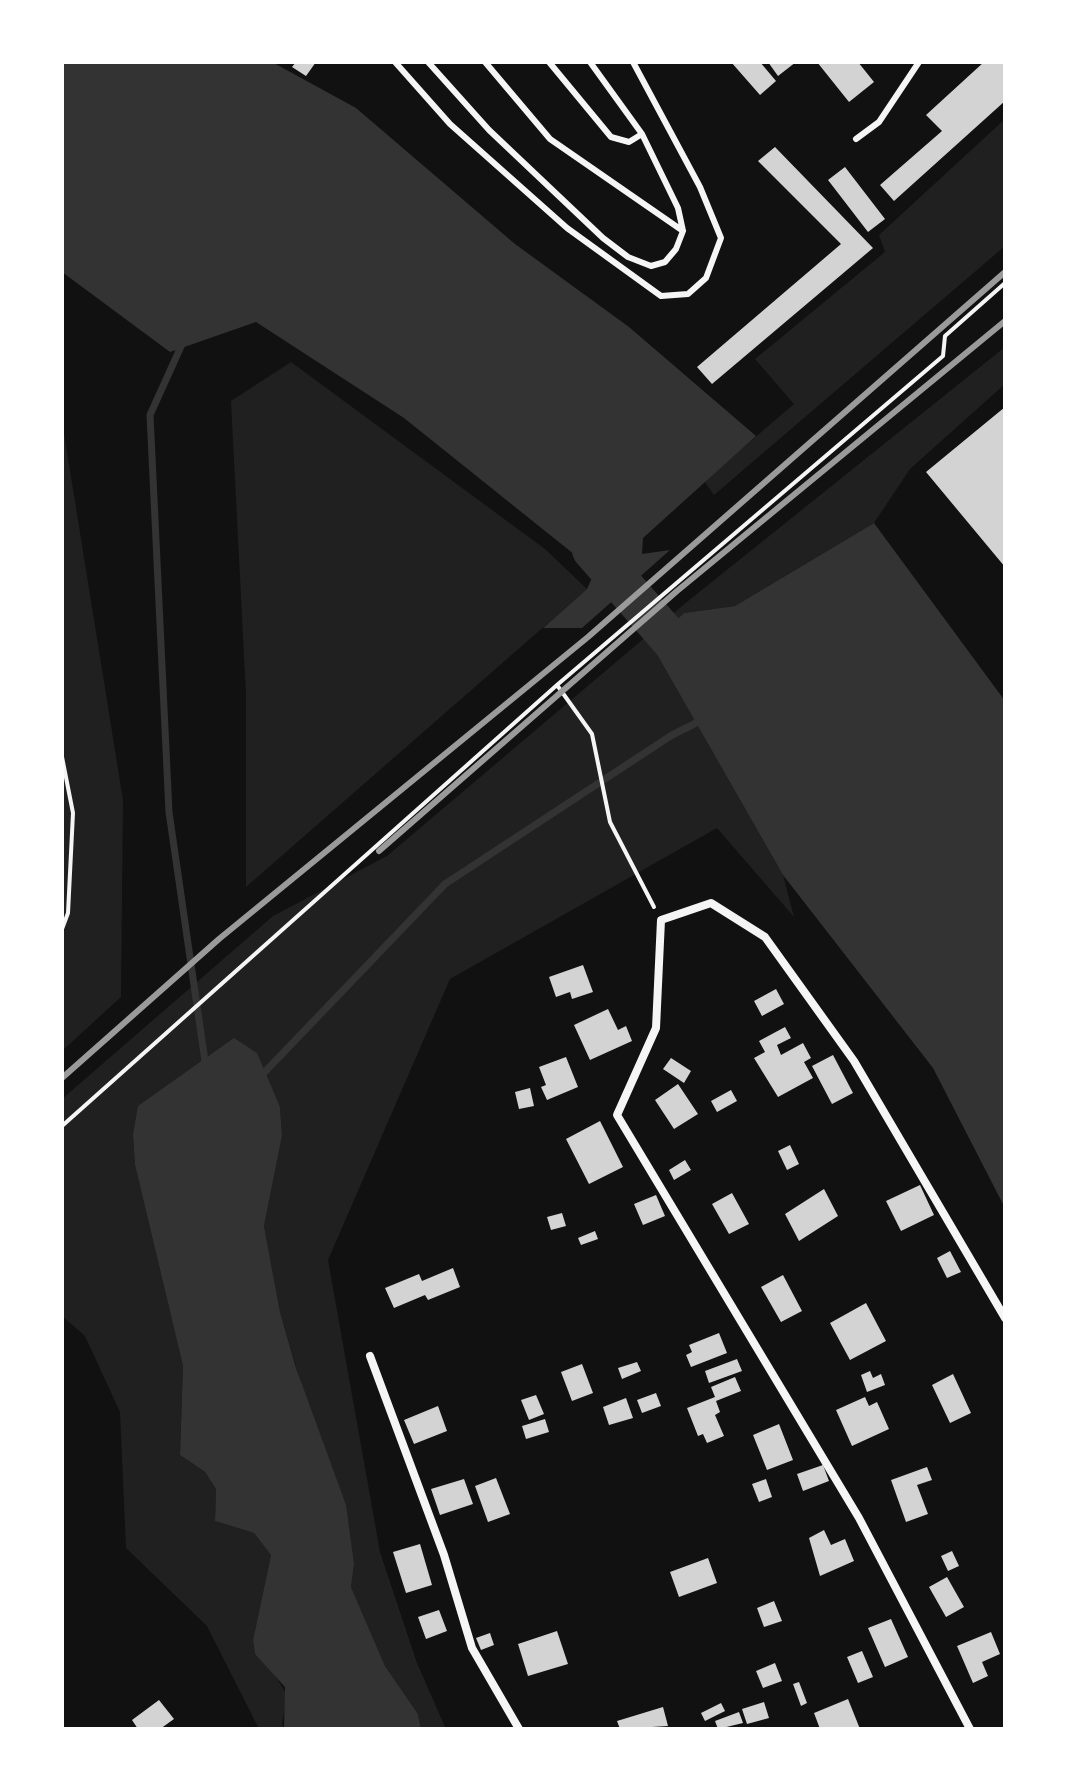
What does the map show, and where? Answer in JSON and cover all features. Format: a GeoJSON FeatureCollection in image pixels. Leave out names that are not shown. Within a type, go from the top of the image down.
{"type":"FeatureCollection","features":[{"type":"Feature","properties":{"kind":"street"},"geometry":{"type":"LineString","coordinates":[[970,1729],[859,1518],[617,1115],[656,1028],[661,920],[711,903],[765,937],[854,1061],[1005,1318]]}},
{"type":"Feature","properties":{"kind":"street"},"geometry":{"type":"LineString","coordinates":[[370,1356],[444,1555],[472,1648],[519,1729]]}},
{"type":"Feature","properties":{"kind":"lane"},"geometry":{"type":"LineString","coordinates":[[395,62],[450,124],[567,228],[661,296],[688,294],[706,278],[721,238],[700,187],[633,62]]}},
{"type":"Feature","properties":{"kind":"lane"},"geometry":{"type":"LineString","coordinates":[[428,62],[489,130],[603,238],[628,257],[651,266],[665,262],[676,249],[683,231],[668,182],[642,134],[590,62]]}},
{"type":"Feature","properties":{"kind":"lane"},"geometry":{"type":"LineString","coordinates":[[485,62],[550,139],[683,231]]}},
{"type":"Feature","properties":{"kind":"lane"},"geometry":{"type":"LineString","coordinates":[[549,62],[611,137],[629,142],[642,134]]}},
{"type":"Feature","properties":{"kind":"lane"},"geometry":{"type":"LineString","coordinates":[[856,139],[879,122],[919,62]]}},
{"type":"Feature","properties":{"kind":"path"},"geometry":{"type":"LineString","coordinates":[[62,1126],[557,685],[943,356],[945,336],[1005,283]]}},
{"type":"Feature","properties":{"kind":"path"},"geometry":{"type":"LineString","coordinates":[[557,685],[592,734],[610,822],[661,920]]}},
{"type":"Feature","properties":{"kind":"path"},"geometry":{"type":"LineString","coordinates":[[62,757],[73,813],[68,913],[62,929]]}},
{"type":"Feature","properties":{"kind":"shaded area"},"geometry":{"type":"Polygon","coordinates":[[[62,62],[272,62],[356,108],[515,244],[629,327],[756,436],[643,538],[642,554],[670,550],[582,628],[543,628],[587,589],[595,571],[404,418],[256,322],[170,352],[62,272],[62,62]]]}},
{"type":"Feature","properties":{"kind":"shaded area"},"geometry":{"type":"Polygon","coordinates":[[[1005,119],[1005,246],[714,495],[704,481],[794,404],[755,359],[885,252],[879,235],[1005,119]]]}},
{"type":"Feature","properties":{"kind":"shaded area"},"geometry":{"type":"Polygon","coordinates":[[[1005,347],[1005,384],[910,469],[874,523],[735,606],[684,613],[651,644],[783,875],[794,917],[717,828],[450,979],[328,1260],[380,1552],[417,1663],[446,1729],[421,1729],[418,1714],[385,1666],[351,1587],[354,1564],[280,1312],[264,1226],[282,1136],[280,1107],[234,1039],[210,1056],[133,1135],[135,1165],[183,1366],[180,1455],[205,1472],[216,1489],[215,1521],[254,1533],[271,1555],[253,1640],[255,1654],[271,1669],[287,1695],[282,1724],[284,1729],[259,1729],[207,1626],[126,1548],[120,1412],[85,1336],[62,1316],[62,1099],[273,916],[387,856],[688,601],[1005,347]]]}},
{"type":"Feature","properties":{"kind":"shaded area"},"geometry":{"type":"Polygon","coordinates":[[[291,362],[545,549],[587,589],[246,887],[246,695],[231,401],[291,362]]]}},
{"type":"Feature","properties":{"kind":"shaded area"},"geometry":{"type":"Polygon","coordinates":[[[62,421],[123,800],[121,997],[62,1051],[62,421]]]}},
{"type":"Feature","properties":{"kind":"shaded area"},"geometry":{"type":"Polygon","coordinates":[[[874,523],[1005,701],[1005,1208],[933,1068],[783,875],[651,644],[684,613],[735,606],[874,523]]]}},
{"type":"Feature","properties":{"kind":"shaded area"},"geometry":{"type":"Polygon","coordinates":[[[234,1038],[257,1053],[280,1107],[282,1136],[264,1226],[280,1312],[296,1368],[346,1505],[354,1564],[351,1587],[385,1666],[418,1714],[421,1729],[284,1729],[285,1687],[255,1654],[253,1640],[271,1555],[254,1533],[215,1521],[216,1489],[205,1472],[180,1455],[183,1366],[135,1165],[133,1135],[138,1106],[234,1038]]]}},
{"type":"Feature","properties":{"kind":"building"},"geometry":{"type":"Polygon","coordinates":[[[296,62],[316,62],[306,76],[292,67],[296,62]]]}},
{"type":"Feature","properties":{"kind":"building"},"geometry":{"type":"Polygon","coordinates":[[[731,62],[760,62],[776,81],[760,95],[731,62]]]}},
{"type":"Feature","properties":{"kind":"building"},"geometry":{"type":"Polygon","coordinates":[[[768,62],[796,62],[778,76],[768,62]]]}},
{"type":"Feature","properties":{"kind":"building"},"geometry":{"type":"Polygon","coordinates":[[[817,62],[858,62],[874,82],[849,102],[817,62]]]}},
{"type":"Feature","properties":{"kind":"building"},"geometry":{"type":"Polygon","coordinates":[[[984,62],[1005,62],[1005,101],[894,201],[880,185],[942,131],[926,115],[984,62]]]}},
{"type":"Feature","properties":{"kind":"building"},"geometry":{"type":"Polygon","coordinates":[[[775,147],[873,248],[712,384],[697,367],[841,244],[758,161],[775,147]]]}},
{"type":"Feature","properties":{"kind":"building"},"geometry":{"type":"Polygon","coordinates":[[[845,167],[885,219],[868,232],[828,180],[845,167]]]}},
{"type":"Feature","properties":{"kind":"building"},"geometry":{"type":"Polygon","coordinates":[[[1005,407],[1003,487],[1005,567],[926,472],[1005,407]]]}},
{"type":"Feature","properties":{"kind":"building"},"geometry":{"type":"Polygon","coordinates":[[[583,965],[593,992],[572,999],[570,992],[556,997],[549,977],[583,965]]]}},
{"type":"Feature","properties":{"kind":"building"},"geometry":{"type":"Polygon","coordinates":[[[776,989],[784,1004],[762,1016],[754,1001],[776,989]]]}},
{"type":"Feature","properties":{"kind":"building"},"geometry":{"type":"Polygon","coordinates":[[[608,1009],[618,1030],[626,1026],[632,1041],[590,1060],[574,1025],[608,1009]]]}},
{"type":"Feature","properties":{"kind":"building"},"geometry":{"type":"Polygon","coordinates":[[[785,1027],[791,1038],[777,1045],[781,1055],[803,1043],[811,1058],[804,1062],[813,1078],[778,1097],[754,1058],[765,1052],[759,1041],[785,1027]]]}},
{"type":"Feature","properties":{"kind":"building"},"geometry":{"type":"Polygon","coordinates":[[[833,1055],[853,1093],[832,1104],[812,1066],[833,1055]]]}},
{"type":"Feature","properties":{"kind":"building"},"geometry":{"type":"Polygon","coordinates":[[[566,1057],[578,1087],[547,1100],[541,1087],[546,1085],[539,1067],[566,1057]]]}},
{"type":"Feature","properties":{"kind":"building"},"geometry":{"type":"Polygon","coordinates":[[[671,1058],[691,1071],[684,1083],[663,1069],[671,1058]]]}},
{"type":"Feature","properties":{"kind":"building"},"geometry":{"type":"Polygon","coordinates":[[[678,1084],[698,1114],[674,1129],[655,1100],[678,1084]]]}},
{"type":"Feature","properties":{"kind":"building"},"geometry":{"type":"Polygon","coordinates":[[[530,1088],[534,1106],[519,1109],[515,1092],[530,1088]]]}},
{"type":"Feature","properties":{"kind":"building"},"geometry":{"type":"Polygon","coordinates":[[[731,1090],[737,1101],[717,1112],[711,1101],[731,1090]]]}},
{"type":"Feature","properties":{"kind":"building"},"geometry":{"type":"Polygon","coordinates":[[[600,1121],[623,1167],[589,1184],[566,1139],[600,1121]]]}},
{"type":"Feature","properties":{"kind":"building"},"geometry":{"type":"Polygon","coordinates":[[[790,1145],[799,1164],[787,1170],[778,1151],[790,1145]]]}},
{"type":"Feature","properties":{"kind":"building"},"geometry":{"type":"Polygon","coordinates":[[[685,1160],[691,1170],[674,1180],[669,1170],[685,1160]]]}},
{"type":"Feature","properties":{"kind":"building"},"geometry":{"type":"Polygon","coordinates":[[[920,1185],[934,1215],[901,1231],[886,1201],[920,1185]]]}},
{"type":"Feature","properties":{"kind":"building"},"geometry":{"type":"Polygon","coordinates":[[[824,1189],[838,1216],[799,1241],[785,1214],[824,1189]]]}},
{"type":"Feature","properties":{"kind":"building"},"geometry":{"type":"Polygon","coordinates":[[[732,1193],[749,1224],[729,1234],[712,1204],[732,1193]]]}},
{"type":"Feature","properties":{"kind":"building"},"geometry":{"type":"Polygon","coordinates":[[[656,1195],[665,1216],[643,1225],[634,1204],[656,1195]]]}},
{"type":"Feature","properties":{"kind":"building"},"geometry":{"type":"Polygon","coordinates":[[[562,1213],[566,1226],[551,1230],[547,1217],[562,1213]]]}},
{"type":"Feature","properties":{"kind":"building"},"geometry":{"type":"Polygon","coordinates":[[[595,1231],[598,1239],[581,1245],[578,1238],[595,1231]]]}},
{"type":"Feature","properties":{"kind":"building"},"geometry":{"type":"Polygon","coordinates":[[[950,1251],[961,1272],[947,1278],[937,1258],[950,1251]]]}},
{"type":"Feature","properties":{"kind":"building"},"geometry":{"type":"Polygon","coordinates":[[[453,1268],[460,1287],[428,1300],[425,1295],[394,1308],[385,1288],[419,1274],[422,1281],[453,1268]]]}},
{"type":"Feature","properties":{"kind":"building"},"geometry":{"type":"Polygon","coordinates":[[[783,1275],[802,1311],[781,1322],[761,1287],[783,1275]]]}},
{"type":"Feature","properties":{"kind":"building"},"geometry":{"type":"Polygon","coordinates":[[[866,1303],[886,1341],[850,1360],[830,1323],[866,1303]]]}},
{"type":"Feature","properties":{"kind":"building"},"geometry":{"type":"Polygon","coordinates":[[[719,1333],[727,1353],[691,1367],[686,1355],[692,1352],[689,1345],[719,1333]]]}},
{"type":"Feature","properties":{"kind":"building"},"geometry":{"type":"Polygon","coordinates":[[[737,1359],[742,1371],[709,1383],[705,1371],[737,1359]]]}},
{"type":"Feature","properties":{"kind":"building"},"geometry":{"type":"Polygon","coordinates":[[[637,1362],[641,1371],[622,1379],[618,1368],[637,1362]]]}},
{"type":"Feature","properties":{"kind":"building"},"geometry":{"type":"Polygon","coordinates":[[[582,1364],[593,1393],[572,1401],[561,1372],[582,1364]]]}},
{"type":"Feature","properties":{"kind":"building"},"geometry":{"type":"Polygon","coordinates":[[[870,1371],[873,1378],[881,1374],[885,1385],[867,1392],[861,1375],[870,1371]]]}},
{"type":"Feature","properties":{"kind":"building"},"geometry":{"type":"Polygon","coordinates":[[[953,1374],[971,1413],[950,1423],[932,1385],[953,1374]]]}},
{"type":"Feature","properties":{"kind":"building"},"geometry":{"type":"Polygon","coordinates":[[[735,1377],[741,1391],[716,1401],[720,1412],[715,1415],[724,1436],[707,1443],[703,1434],[698,1436],[687,1408],[715,1397],[711,1387],[735,1377]]]}},
{"type":"Feature","properties":{"kind":"building"},"geometry":{"type":"Polygon","coordinates":[[[656,1393],[661,1406],[642,1413],[637,1400],[656,1393]]]}},
{"type":"Feature","properties":{"kind":"building"},"geometry":{"type":"Polygon","coordinates":[[[536,1395],[544,1414],[529,1420],[521,1400],[536,1395]]]}},
{"type":"Feature","properties":{"kind":"building"},"geometry":{"type":"Polygon","coordinates":[[[865,1397],[869,1406],[877,1402],[889,1429],[852,1446],[836,1410],[865,1397]]]}},
{"type":"Feature","properties":{"kind":"building"},"geometry":{"type":"Polygon","coordinates":[[[626,1398],[633,1418],[609,1425],[603,1407],[626,1398]]]}},
{"type":"Feature","properties":{"kind":"building"},"geometry":{"type":"Polygon","coordinates":[[[438,1406],[447,1431],[414,1444],[404,1420],[438,1406]]]}},
{"type":"Feature","properties":{"kind":"building"},"geometry":{"type":"Polygon","coordinates":[[[545,1419],[549,1432],[526,1439],[522,1426],[545,1419]]]}},
{"type":"Feature","properties":{"kind":"building"},"geometry":{"type":"Polygon","coordinates":[[[779,1424],[793,1460],[767,1470],[753,1435],[779,1424]]]}},
{"type":"Feature","properties":{"kind":"building"},"geometry":{"type":"Polygon","coordinates":[[[823,1465],[829,1481],[803,1491],[797,1474],[823,1465]]]}},
{"type":"Feature","properties":{"kind":"building"},"geometry":{"type":"Polygon","coordinates":[[[927,1467],[932,1480],[917,1485],[928,1514],[906,1522],[891,1480],[927,1467]]]}},
{"type":"Feature","properties":{"kind":"building"},"geometry":{"type":"Polygon","coordinates":[[[496,1478],[510,1514],[488,1522],[475,1486],[496,1478]]]}},
{"type":"Feature","properties":{"kind":"building"},"geometry":{"type":"Polygon","coordinates":[[[464,1479],[473,1504],[440,1515],[431,1489],[464,1479]]]}},
{"type":"Feature","properties":{"kind":"building"},"geometry":{"type":"Polygon","coordinates":[[[766,1479],[772,1497],[759,1502],[752,1484],[766,1479]]]}},
{"type":"Feature","properties":{"kind":"building"},"geometry":{"type":"Polygon","coordinates":[[[824,1530],[831,1545],[845,1539],[854,1561],[820,1576],[809,1538],[824,1530]]]}},
{"type":"Feature","properties":{"kind":"building"},"geometry":{"type":"Polygon","coordinates":[[[420,1544],[432,1585],[406,1593],[393,1552],[420,1544]]]}},
{"type":"Feature","properties":{"kind":"building"},"geometry":{"type":"Polygon","coordinates":[[[952,1551],[959,1566],[948,1571],[941,1556],[952,1551]]]}},
{"type":"Feature","properties":{"kind":"building"},"geometry":{"type":"Polygon","coordinates":[[[708,1558],[717,1583],[679,1597],[670,1572],[708,1558]]]}},
{"type":"Feature","properties":{"kind":"building"},"geometry":{"type":"Polygon","coordinates":[[[947,1577],[964,1607],[946,1617],[929,1587],[947,1577]]]}},
{"type":"Feature","properties":{"kind":"building"},"geometry":{"type":"Polygon","coordinates":[[[774,1601],[782,1621],[764,1627],[757,1608],[774,1601]]]}},
{"type":"Feature","properties":{"kind":"building"},"geometry":{"type":"Polygon","coordinates":[[[439,1610],[447,1631],[426,1639],[418,1617],[439,1610]]]}},
{"type":"Feature","properties":{"kind":"building"},"geometry":{"type":"Polygon","coordinates":[[[891,1619],[908,1657],[885,1667],[868,1628],[891,1619]]]}},
{"type":"Feature","properties":{"kind":"building"},"geometry":{"type":"Polygon","coordinates":[[[557,1631],[568,1664],[528,1676],[518,1644],[557,1631]]]}},
{"type":"Feature","properties":{"kind":"building"},"geometry":{"type":"Polygon","coordinates":[[[991,1632],[1000,1654],[982,1662],[988,1676],[973,1683],[957,1646],[991,1632]]]}},
{"type":"Feature","properties":{"kind":"building"},"geometry":{"type":"Polygon","coordinates":[[[490,1633],[494,1645],[481,1650],[476,1638],[490,1633]]]}},
{"type":"Feature","properties":{"kind":"building"},"geometry":{"type":"Polygon","coordinates":[[[862,1651],[873,1677],[858,1683],[847,1657],[862,1651]]]}},
{"type":"Feature","properties":{"kind":"building"},"geometry":{"type":"Polygon","coordinates":[[[775,1663],[782,1681],[763,1688],[756,1671],[775,1663]]]}},
{"type":"Feature","properties":{"kind":"building"},"geometry":{"type":"Polygon","coordinates":[[[799,1682],[807,1703],[801,1706],[793,1684],[799,1682]]]}},
{"type":"Feature","properties":{"kind":"building"},"geometry":{"type":"Polygon","coordinates":[[[848,1699],[860,1729],[820,1729],[814,1713],[848,1699]]]}},
{"type":"Feature","properties":{"kind":"building"},"geometry":{"type":"Polygon","coordinates":[[[159,1700],[174,1719],[160,1729],[138,1729],[132,1720],[159,1700]]]}},
{"type":"Feature","properties":{"kind":"building"},"geometry":{"type":"Polygon","coordinates":[[[764,1702],[769,1718],[747,1724],[742,1709],[764,1702]]]}},
{"type":"Feature","properties":{"kind":"building"},"geometry":{"type":"Polygon","coordinates":[[[721,1703],[725,1711],[705,1721],[701,1713],[721,1703]]]}},
{"type":"Feature","properties":{"kind":"building"},"geometry":{"type":"Polygon","coordinates":[[[663,1707],[668,1726],[620,1729],[617,1721],[663,1707]]]}},
{"type":"Feature","properties":{"kind":"building"},"geometry":{"type":"Polygon","coordinates":[[[739,1712],[743,1723],[718,1729],[715,1721],[739,1712]]]}},
{"type":"Feature","properties":{"kind":"waterway"},"geometry":{"type":"LineString","coordinates":[[183,342],[150,415],[169,812],[206,1068]]}},
{"type":"Feature","properties":{"kind":"waterway"},"geometry":{"type":"LineString","coordinates":[[592,550],[700,673]]}},
{"type":"Feature","properties":{"kind":"waterway"},"geometry":{"type":"LineString","coordinates":[[260,1077],[445,884],[672,735],[704,719]]}},
{"type":"Feature","properties":{"kind":"railway"},"geometry":{"type":"LineString","coordinates":[[62,1078],[219,939],[588,637],[1005,272]]}},
{"type":"Feature","properties":{"kind":"railway"},"geometry":{"type":"LineString","coordinates":[[379,851],[677,591],[1005,321]]}}]}
